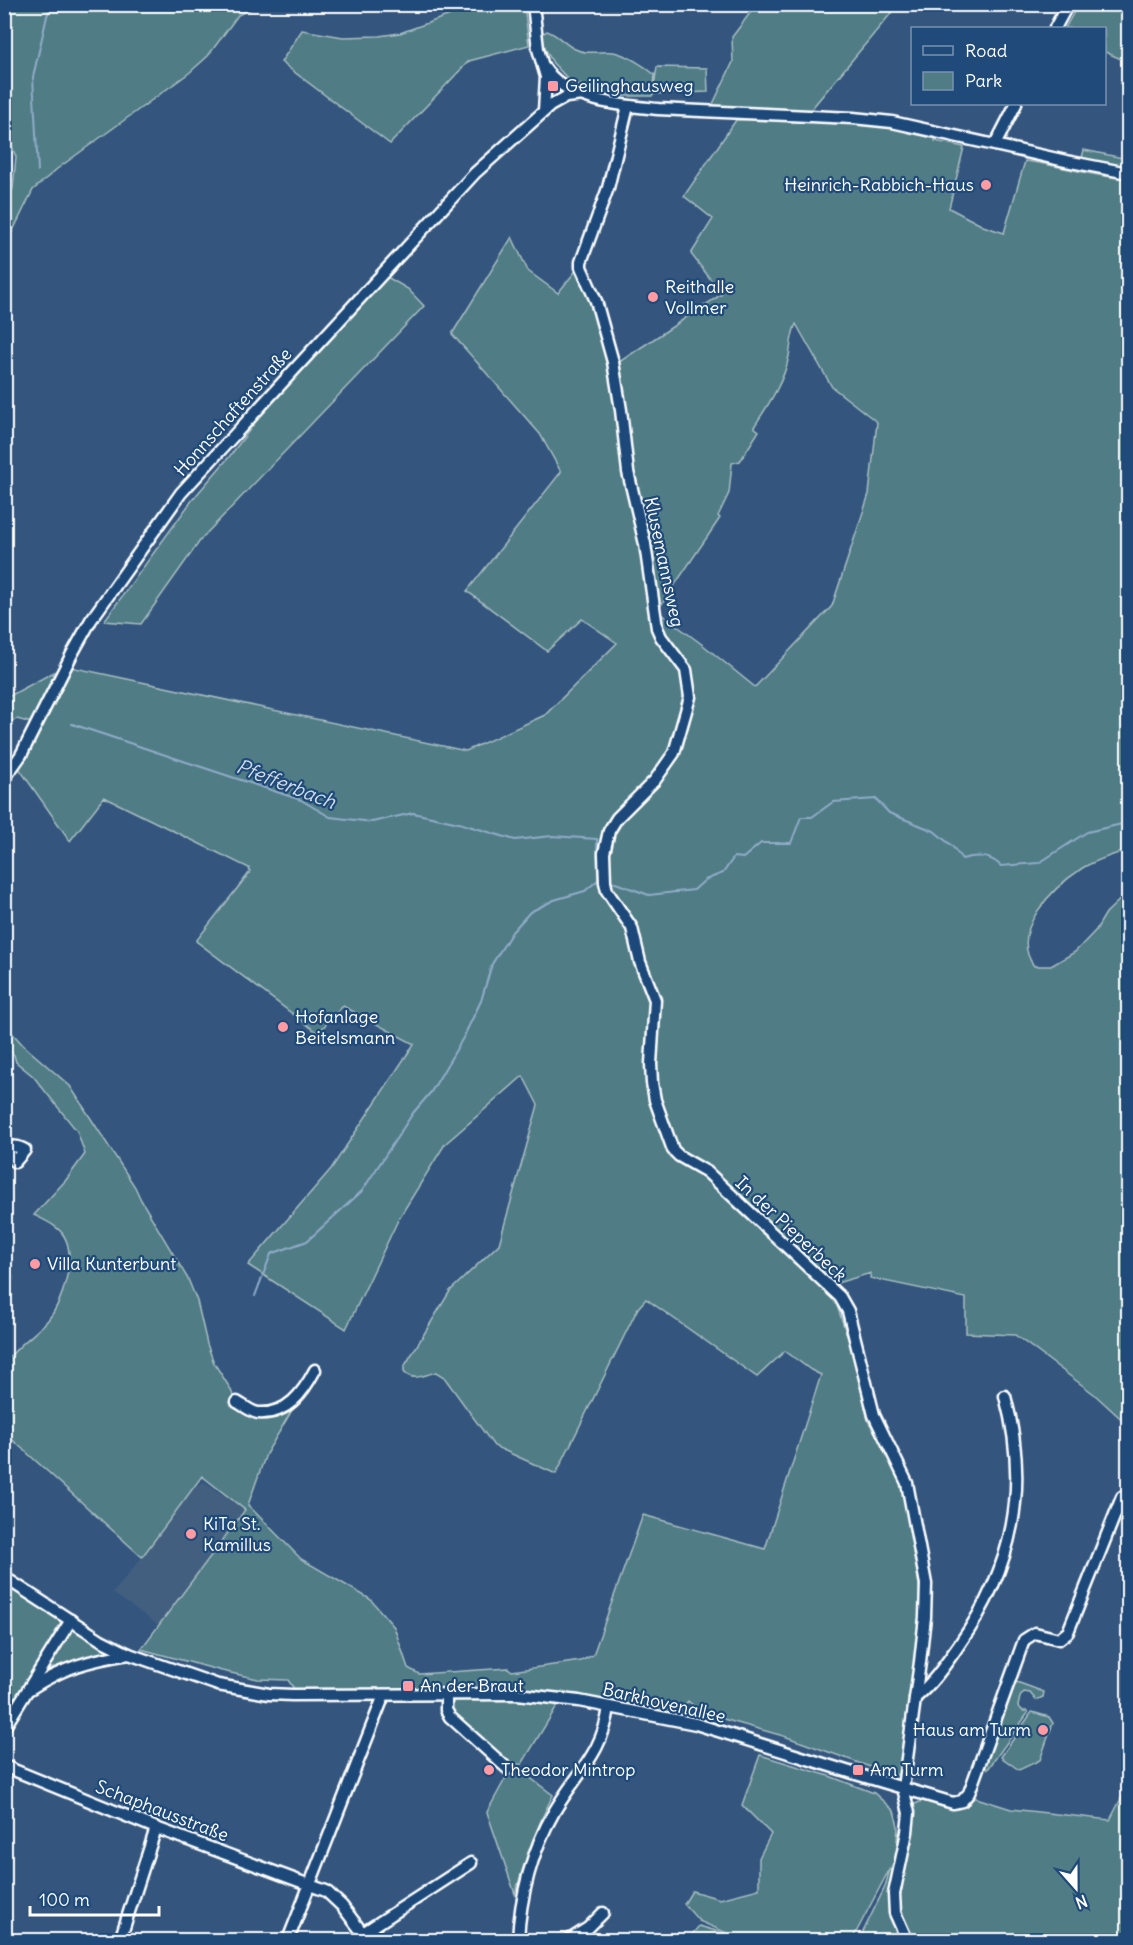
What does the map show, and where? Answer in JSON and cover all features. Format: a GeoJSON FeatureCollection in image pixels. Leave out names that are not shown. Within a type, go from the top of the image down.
{"type":"FeatureCollection","features":[{"type":"Feature","properties":{"kind":"street"},"geometry":{"type":"LineString","coordinates":[[533,4],[538,49],[546,89],[544,111]]}},
{"type":"Feature","properties":{"kind":"street"},"geometry":{"type":"LineString","coordinates":[[1056,27],[1068,4]]}},
{"type":"Feature","properties":{"kind":"street"},"geometry":{"type":"LineString","coordinates":[[543,66],[566,88],[583,95],[628,106],[892,122],[1128,174]]}},
{"type":"Feature","properties":{"kind":"street","name":"Honnschaftenstraße"},"geometry":{"type":"LineString","coordinates":[[4,779],[21,755],[91,620],[181,493],[454,194],[558,100],[583,95]]}},
{"type":"Feature","properties":{"kind":"street"},"geometry":{"type":"LineString","coordinates":[[995,146],[1016,105]]}},
{"type":"Feature","properties":{"kind":"street","name":"Klusemannsweg"},"geometry":{"type":"LineString","coordinates":[[628,106],[608,188],[581,267],[596,301],[614,362],[628,472],[645,544],[657,628],[661,637],[687,670],[690,697],[674,753],[655,780],[617,818],[609,831],[604,853],[607,891],[632,928],[640,962],[653,993]]}},
{"type":"Feature","properties":{"kind":"street","name":"In der Pieperbeck"},"geometry":{"type":"LineString","coordinates":[[653,993],[655,1009],[652,1083],[662,1122],[673,1150],[706,1172],[840,1297],[848,1311],[874,1415],[907,1483],[926,1584],[925,1617],[903,1788],[909,1813],[893,1904],[907,1941]]}},
{"type":"Feature","properties":{"kind":"street"},"geometry":{"type":"LineString","coordinates":[[4,1273],[4,1280]]}},
{"type":"Feature","properties":{"kind":"street"},"geometry":{"type":"LineString","coordinates":[[237,1402],[258,1413],[279,1410],[298,1396],[315,1370]]}},
{"type":"Feature","properties":{"kind":"street"},"geometry":{"type":"LineString","coordinates":[[915,1698],[932,1683],[972,1626],[991,1589],[1009,1543],[1014,1517],[1017,1453],[1005,1396]]}},
{"type":"Feature","properties":{"kind":"street"},"geometry":{"type":"LineString","coordinates":[[903,1788],[952,1803],[962,1801],[967,1797],[1024,1640],[1035,1633],[1059,1639],[1068,1632],[1122,1497]]}},
{"type":"Feature","properties":{"kind":"street","name":"Barkhovenallee"},"geometry":{"type":"LineString","coordinates":[[4,1577],[101,1640],[129,1654],[218,1685],[269,1694],[517,1694],[573,1700],[696,1724],[903,1788]]}},
{"type":"Feature","properties":{"kind":"street"},"geometry":{"type":"LineString","coordinates":[[4,1728],[71,1620]]}},
{"type":"Feature","properties":{"kind":"street"},"geometry":{"type":"LineString","coordinates":[[28,1691],[65,1668],[129,1654]]}},
{"type":"Feature","properties":{"kind":"street"},"geometry":{"type":"LineString","coordinates":[[288,1941],[384,1695]]}},
{"type":"Feature","properties":{"kind":"street"},"geometry":{"type":"LineString","coordinates":[[446,1695],[445,1703],[450,1716],[508,1768]]}},
{"type":"Feature","properties":{"kind":"street"},"geometry":{"type":"LineString","coordinates":[[518,1941],[524,1894],[540,1842],[554,1812],[597,1749],[604,1733],[609,1707]]}},
{"type":"Feature","properties":{"kind":"street","name":"Schaphausstraße"},"geometry":{"type":"LineString","coordinates":[[4,1766],[156,1828],[326,1891],[336,1898],[365,1937]]}},
{"type":"Feature","properties":{"kind":"street"},"geometry":{"type":"LineString","coordinates":[[120,1941],[156,1828]]}},
{"type":"Feature","properties":{"kind":"street"},"geometry":{"type":"LineString","coordinates":[[365,1937],[471,1863]]}},
{"type":"Feature","properties":{"kind":"street"},"geometry":{"type":"LineString","coordinates":[[569,1941],[588,1928],[603,1913]]}},
{"type":"Feature","properties":{"kind":"shaded area","name":"KiTa St. Kamillus"},"geometry":{"type":"Polygon","coordinates":[[[204,1482],[245,1510],[161,1627],[113,1593],[142,1557],[168,1512],[182,1497],[204,1482]]]}},
{"type":"Feature","properties":{"kind":"green space"},"geometry":{"type":"Polygon","coordinates":[[[5,4],[253,4],[253,8],[238,15],[208,56],[189,73],[57,169],[33,190],[5,247],[5,206],[13,188],[16,157],[5,130],[5,4]]]}},
{"type":"Feature","properties":{"kind":"green space"},"geometry":{"type":"Polygon","coordinates":[[[478,5],[524,5],[529,45],[469,61],[390,144],[281,62],[302,30],[343,37],[379,36],[400,33],[478,5]]]}},
{"type":"Feature","properties":{"kind":"green space"},"geometry":{"type":"Polygon","coordinates":[[[756,5],[898,5],[813,107],[810,115],[712,106],[733,62],[732,37],[756,5]]]}},
{"type":"Feature","properties":{"kind":"green space"},"geometry":{"type":"Polygon","coordinates":[[[1078,5],[1128,5],[1128,62],[1106,52],[1106,27],[1066,27],[1078,5]]]}},
{"type":"Feature","properties":{"kind":"green space"},"geometry":{"type":"Polygon","coordinates":[[[547,31],[579,51],[618,53],[641,64],[655,75],[654,86],[657,67],[707,68],[708,92],[619,96],[571,82],[553,63],[545,48],[542,34],[547,31]]]}},
{"type":"Feature","properties":{"kind":"green space"},"geometry":{"type":"Polygon","coordinates":[[[853,118],[938,134],[935,141],[964,147],[949,208],[983,226],[1004,233],[1025,161],[1128,179],[1128,850],[1086,866],[1047,898],[1030,925],[1027,953],[1034,966],[1051,966],[1075,952],[1096,930],[1106,913],[1128,892],[1128,1425],[1094,1394],[1015,1335],[966,1333],[966,1298],[870,1278],[871,1273],[830,1285],[853,1353],[868,1421],[900,1473],[919,1586],[920,1620],[903,1771],[897,1775],[787,1737],[702,1713],[688,1701],[676,1717],[559,1699],[522,1764],[506,1765],[451,1716],[447,1696],[297,1693],[288,1680],[258,1679],[141,1649],[245,1510],[202,1476],[142,1557],[5,1433],[5,1363],[48,1320],[63,1291],[68,1267],[68,1245],[64,1236],[55,1226],[34,1215],[66,1180],[85,1154],[77,1131],[33,1076],[16,1062],[14,1055],[5,1046],[5,1025],[23,1045],[70,1086],[135,1187],[188,1279],[197,1301],[214,1363],[236,1402],[252,1411],[294,1407],[266,1454],[248,1505],[301,1559],[370,1599],[394,1627],[408,1668],[419,1674],[508,1668],[512,1671],[581,1661],[593,1655],[643,1515],[765,1549],[821,1375],[785,1351],[757,1377],[646,1299],[638,1308],[556,1474],[494,1446],[444,1377],[436,1372],[411,1377],[404,1372],[404,1367],[450,1291],[499,1244],[538,1105],[523,1076],[445,1144],[399,1218],[346,1329],[248,1265],[331,1169],[414,1044],[343,1006],[318,1033],[196,941],[250,872],[249,868],[104,797],[70,841],[16,764],[66,666],[466,751],[545,715],[617,643],[582,619],[547,651],[467,591],[561,472],[540,434],[452,334],[512,237],[528,271],[558,293],[578,268],[613,366],[722,294],[691,254],[713,219],[684,196],[736,120],[853,118]],[[796,324],[787,366],[775,393],[754,427],[759,431],[740,461],[732,463],[729,493],[718,516],[720,518],[657,611],[755,687],[832,606],[869,494],[877,422],[832,387],[796,324]]]}},
{"type":"Feature","properties":{"kind":"green space"},"geometry":{"type":"Polygon","coordinates":[[[1084,150],[1128,159],[1128,172],[1081,162],[1084,150]]]}},
{"type":"Feature","properties":{"kind":"green space"},"geometry":{"type":"Polygon","coordinates":[[[387,277],[408,289],[424,306],[202,538],[141,624],[104,621],[193,499],[264,411],[387,277]]]}},
{"type":"Feature","properties":{"kind":"green space"},"geometry":{"type":"Polygon","coordinates":[[[65,666],[35,724],[17,719],[5,724],[4,699],[65,666]]]}},
{"type":"Feature","properties":{"kind":"green space"},"geometry":{"type":"Polygon","coordinates":[[[5,1577],[117,1650],[63,1664],[35,1677],[23,1691],[5,1720],[5,1577]]]}},
{"type":"Feature","properties":{"kind":"green space"},"geometry":{"type":"Polygon","coordinates":[[[1014,1681],[1044,1692],[1043,1697],[1036,1700],[1030,1693],[1024,1692],[1020,1697],[1018,1706],[1028,1713],[988,1769],[984,1767],[1014,1681]]]}},
{"type":"Feature","properties":{"kind":"green space"},"geometry":{"type":"Polygon","coordinates":[[[1032,1712],[1049,1717],[1053,1723],[1040,1760],[1019,1770],[1001,1757],[1032,1712]]]}},
{"type":"Feature","properties":{"kind":"green space"},"geometry":{"type":"Polygon","coordinates":[[[760,1755],[829,1776],[874,1793],[894,1811],[898,1826],[897,1841],[903,1818],[901,1810],[922,1801],[958,1809],[969,1804],[973,1797],[1011,1809],[1110,1820],[1128,1785],[1128,1940],[859,1940],[885,1887],[890,1868],[852,1940],[743,1940],[699,1921],[684,1904],[692,1891],[720,1899],[759,1889],[759,1858],[771,1834],[742,1805],[760,1755]]]}},
{"type":"Feature","properties":{"kind":"green space"},"geometry":{"type":"Polygon","coordinates":[[[517,1768],[553,1795],[531,1844],[515,1894],[487,1812],[509,1772],[517,1768]]]}},
{"type":"Feature","properties":{"kind":"green space"},"geometry":{"type":"Polygon","coordinates":[[[699,1926],[723,1933],[730,1940],[689,1940],[699,1926]]]}},
{"type":"Feature","properties":{"kind":"waterway"},"geometry":{"type":"LineString","coordinates":[[38,171],[33,77],[47,16],[52,4]]}},
{"type":"Feature","properties":{"kind":"waterway","name":"Pfefferbach"},"geometry":{"type":"LineString","coordinates":[[4,714],[12,711]]}},
{"type":"Feature","properties":{"kind":"waterway","name":"Pfefferbach"},"geometry":{"type":"LineString","coordinates":[[72,724],[301,800],[330,817],[372,822],[413,813],[459,823],[515,840],[552,836],[597,839],[598,880],[585,891],[554,900],[530,912],[512,932],[492,964],[481,1001],[463,1038],[431,1092],[413,1113],[362,1191],[307,1241],[271,1254],[255,1296]]}},
{"type":"Feature","properties":{"kind":"waterway","name":"Pfefferbach"},"geometry":{"type":"LineString","coordinates":[[610,881],[649,895],[694,890],[705,880],[723,873],[734,857],[743,858],[761,843],[791,843],[801,817],[812,817],[833,802],[876,799],[889,813],[934,831],[952,846],[962,859],[983,857],[1001,866],[1039,863],[1087,832],[1122,824],[1128,825]]}},
{"type":"Feature","properties":{"kind":"place","name":"Geilinghausweg"},"geometry":{"type":"Point","coordinates":[553,86]}},
{"type":"Feature","properties":{"kind":"place","name":"Heinrich-Rabbich-Haus"},"geometry":{"type":"Point","coordinates":[986,185]}},
{"type":"Feature","properties":{"kind":"place","name":"Reithalle Vollmer"},"geometry":{"type":"Point","coordinates":[653,297]}},
{"type":"Feature","properties":{"kind":"place","name":"Hofanlage Beitelsmann"},"geometry":{"type":"Point","coordinates":[283,1027]}},
{"type":"Feature","properties":{"kind":"place","name":"Villa Kunterbunt"},"geometry":{"type":"Point","coordinates":[35,1264]}},
{"type":"Feature","properties":{"kind":"place","name":"KiTa St. Kamillus"},"geometry":{"type":"Point","coordinates":[191,1534]}},
{"type":"Feature","properties":{"kind":"place","name":"An der Braut"},"geometry":{"type":"Point","coordinates":[408,1686]}},
{"type":"Feature","properties":{"kind":"place","name":"Haus am Turm"},"geometry":{"type":"Point","coordinates":[1043,1730]}},
{"type":"Feature","properties":{"kind":"place","name":"Theodor Mintrop"},"geometry":{"type":"Point","coordinates":[489,1770]}},
{"type":"Feature","properties":{"kind":"place","name":"Am Turm"},"geometry":{"type":"Point","coordinates":[858,1770]}}]}
